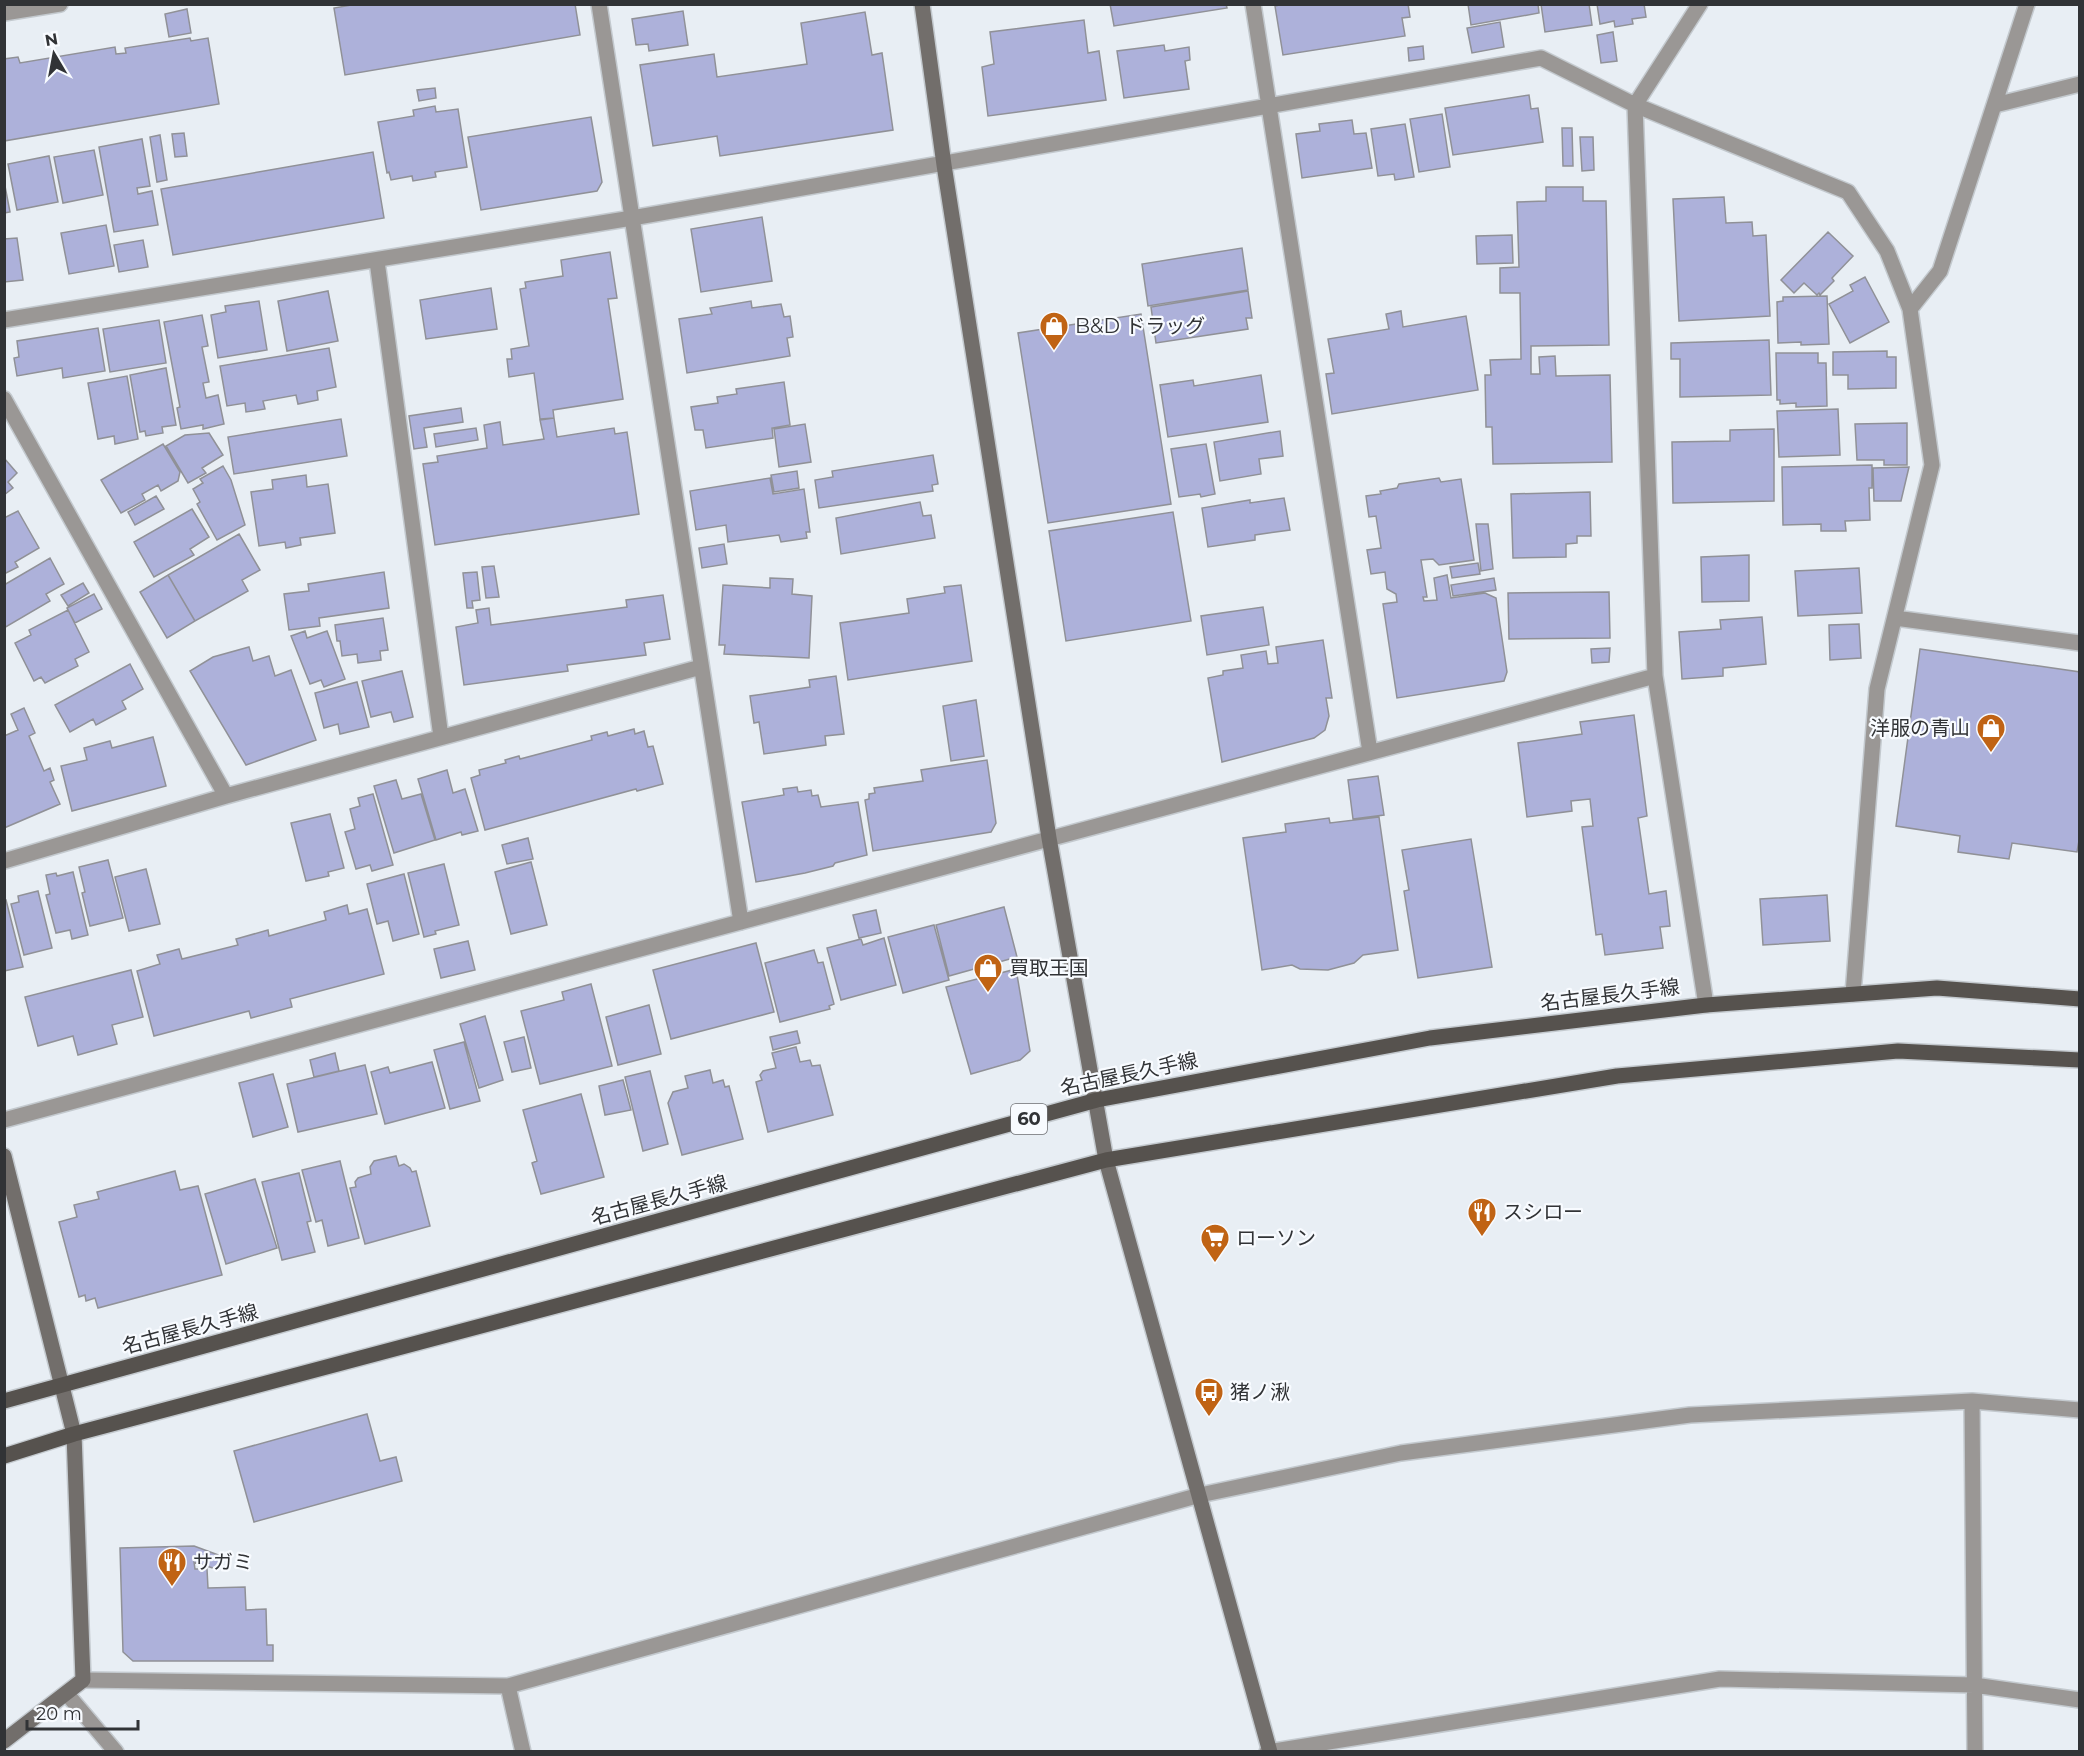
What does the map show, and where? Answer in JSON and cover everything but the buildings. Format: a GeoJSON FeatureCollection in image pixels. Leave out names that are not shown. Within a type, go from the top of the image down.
{"type":"FeatureCollection","features":[{"type":"Feature","properties":{"kind":"main road","name":"名古屋長久手線"},"geometry":{"type":"LineString","coordinates":[[4,1401],[62,1387],[1097,1100],[1430,1038],[1706,1005],[1937,988],[2079,999]]}},
{"type":"Feature","properties":{"kind":"main road"},"geometry":{"type":"LineString","coordinates":[[4,1456],[74,1434],[1106,1160],[1617,1076],[1898,1051],[2079,1060]]}},
{"type":"Feature","properties":{"kind":"street"},"geometry":{"type":"LineString","coordinates":[[4,13],[60,4]]}},
{"type":"Feature","properties":{"kind":"street"},"geometry":{"type":"LineString","coordinates":[[599,4],[741,922]]}},
{"type":"Feature","properties":{"kind":"street"},"geometry":{"type":"LineString","coordinates":[[922,4],[944,165],[1049,838],[1106,1160],[1269,1751],[1720,1679],[1974,1685],[2079,1700]]}},
{"type":"Feature","properties":{"kind":"street"},"geometry":{"type":"LineString","coordinates":[[1253,4],[1370,752]]}},
{"type":"Feature","properties":{"kind":"street"},"geometry":{"type":"LineString","coordinates":[[1701,4],[1635,105],[1654,676],[1706,1005]]}},
{"type":"Feature","properties":{"kind":"street"},"geometry":{"type":"LineString","coordinates":[[1910,309],[1940,271],[2027,4]]}},
{"type":"Feature","properties":{"kind":"street"},"geometry":{"type":"LineString","coordinates":[[4,320],[377,261],[944,165],[1541,58],[1635,105],[1848,192],[1887,251],[1910,309],[1932,465],[1877,689],[1852,994]]}},
{"type":"Feature","properties":{"kind":"street"},"geometry":{"type":"LineString","coordinates":[[1995,105],[2079,84]]}},
{"type":"Feature","properties":{"kind":"street"},"geometry":{"type":"LineString","coordinates":[[377,261],[441,737]]}},
{"type":"Feature","properties":{"kind":"street"},"geometry":{"type":"LineString","coordinates":[[4,399],[226,795]]}},
{"type":"Feature","properties":{"kind":"street"},"geometry":{"type":"LineString","coordinates":[[1895,618],[2079,643]]}},
{"type":"Feature","properties":{"kind":"street"},"geometry":{"type":"LineString","coordinates":[[4,861],[226,795],[701,667]]}},
{"type":"Feature","properties":{"kind":"street"},"geometry":{"type":"LineString","coordinates":[[4,1120],[1654,676]]}},
{"type":"Feature","properties":{"kind":"street"},"geometry":{"type":"LineString","coordinates":[[4,1156],[74,1434],[84,1680]]}},
{"type":"Feature","properties":{"kind":"street"},"geometry":{"type":"LineString","coordinates":[[1972,1401],[1975,1752]]}},
{"type":"Feature","properties":{"kind":"street"},"geometry":{"type":"LineString","coordinates":[[4,1741],[84,1680],[508,1686],[1200,1495],[1401,1453],[1690,1415],[1972,1401],[2079,1410]]}},
{"type":"Feature","properties":{"kind":"street"},"geometry":{"type":"LineString","coordinates":[[508,1686],[523,1752]]}},
{"type":"Feature","properties":{"kind":"street"},"geometry":{"type":"LineString","coordinates":[[67,1694],[116,1752]]}},
{"type":"Feature","properties":{"kind":"place","name":"B&D ドラッグ"},"geometry":{"type":"Point","coordinates":[1054,352]}},
{"type":"Feature","properties":{"kind":"place","name":"洋服の青山"},"geometry":{"type":"Point","coordinates":[1991,754]}},
{"type":"Feature","properties":{"kind":"place","name":"買取王国"},"geometry":{"type":"Point","coordinates":[988,994]}},
{"type":"Feature","properties":{"kind":"place","name":"スシロー"},"geometry":{"type":"Point","coordinates":[1482,1238]}},
{"type":"Feature","properties":{"kind":"place","name":"ローソン"},"geometry":{"type":"Point","coordinates":[1215,1264]}},
{"type":"Feature","properties":{"kind":"place","name":"猪ノ湫"},"geometry":{"type":"Point","coordinates":[1209,1418]}},
{"type":"Feature","properties":{"kind":"place","name":"サガミ"},"geometry":{"type":"Point","coordinates":[172,1588]}}]}
